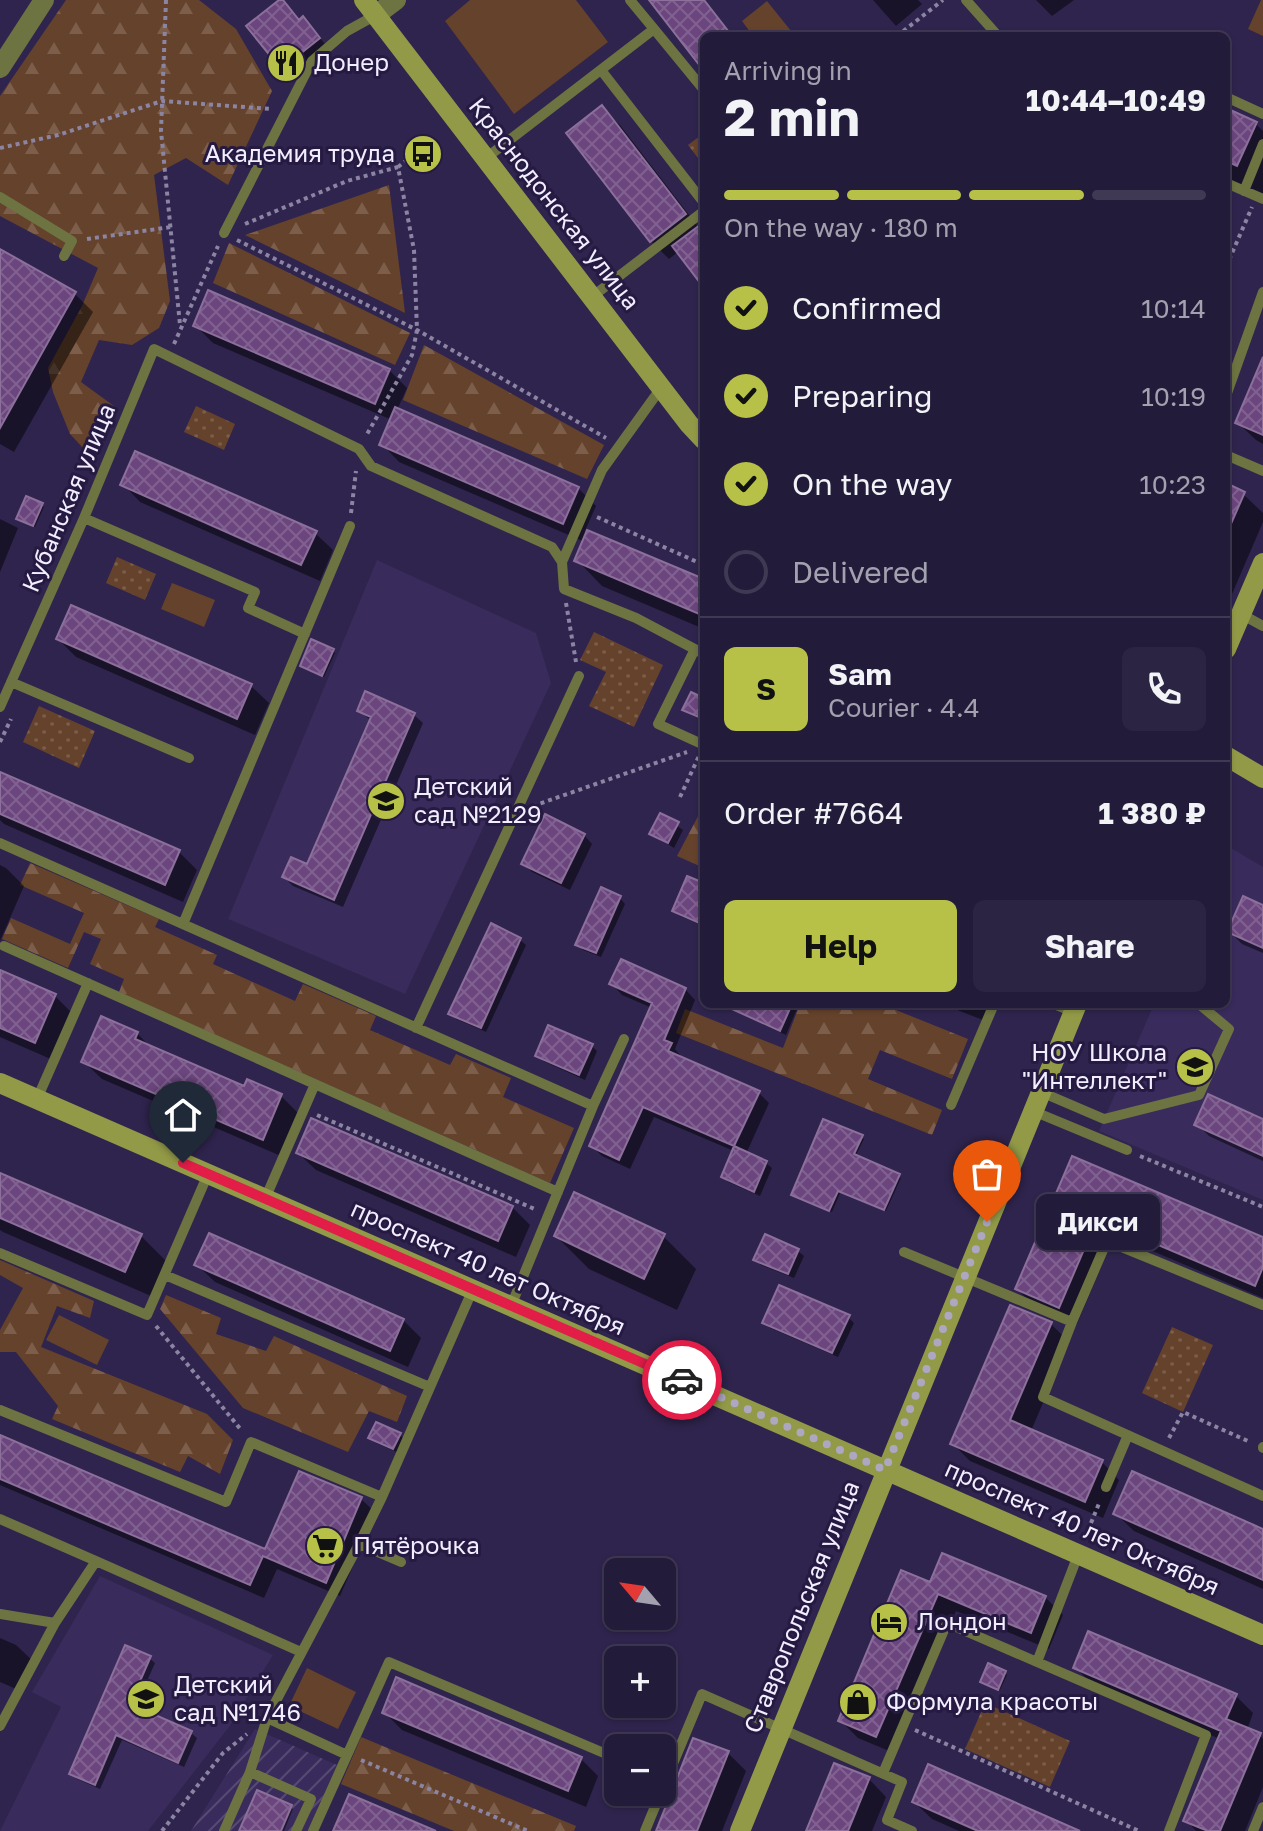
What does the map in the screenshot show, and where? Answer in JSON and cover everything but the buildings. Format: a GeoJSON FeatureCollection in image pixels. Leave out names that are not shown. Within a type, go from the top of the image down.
{"type":"FeatureCollection","features":[{"type":"Feature","properties":{"kind":"main road","name":"Краснодонская улица"},"geometry":{"type":"LineString","coordinates":[[370,8],[700,435]]}},
{"type":"Feature","properties":{"kind":"main road"},"geometry":{"type":"LineString","coordinates":[[1230,640],[1263,563]]}},
{"type":"Feature","properties":{"kind":"main road"},"geometry":{"type":"LineString","coordinates":[[1230,758],[1263,778]]}},
{"type":"Feature","properties":{"kind":"main road","name":"Ставропольская улица"},"geometry":{"type":"LineString","coordinates":[[740,1831],[1076,1008]]}},
{"type":"Feature","properties":{"kind":"main road","name":"проспект 40 лет Октября"},"geometry":{"type":"LineString","coordinates":[[1,1085],[1263,1635]]}},
{"type":"Feature","properties":{"kind":"street"},"geometry":{"type":"LineString","coordinates":[[0,68],[44,0]]}},
{"type":"Feature","properties":{"kind":"street"},"geometry":{"type":"LineString","coordinates":[[370,8],[396,0]]}},
{"type":"Feature","properties":{"kind":"lane"},"geometry":{"type":"LineString","coordinates":[[630,0],[700,85]]}},
{"type":"Feature","properties":{"kind":"lane"},"geometry":{"type":"LineString","coordinates":[[966,0],[994,32]]}},
{"type":"Feature","properties":{"kind":"lane"},"geometry":{"type":"LineString","coordinates":[[224,233],[312,61],[370,8]]}},
{"type":"Feature","properties":{"kind":"lane"},"geometry":{"type":"LineString","coordinates":[[486,158],[654,29]]}},
{"type":"Feature","properties":{"kind":"lane"},"geometry":{"type":"LineString","coordinates":[[601,70],[700,198]]}},
{"type":"Feature","properties":{"kind":"lane"},"geometry":{"type":"LineString","coordinates":[[1230,99],[1263,114]]}},
{"type":"Feature","properties":{"kind":"lane"},"geometry":{"type":"LineString","coordinates":[[1244,191],[1263,144]]}},
{"type":"Feature","properties":{"kind":"lane"},"geometry":{"type":"LineString","coordinates":[[1230,185],[1260,197]]}},
{"type":"Feature","properties":{"kind":"lane"},"geometry":{"type":"LineString","coordinates":[[0,197],[72,241],[64,256]]}},
{"type":"Feature","properties":{"kind":"lane"},"geometry":{"type":"LineString","coordinates":[[593,296],[700,214]]}},
{"type":"Feature","properties":{"kind":"lane"},"geometry":{"type":"LineString","coordinates":[[1230,384],[1263,292]]}},
{"type":"Feature","properties":{"kind":"lane","name":"Кубанская улица"},"geometry":{"type":"LineString","coordinates":[[0,707],[84,518],[154,349],[169,355]]}},
{"type":"Feature","properties":{"kind":"lane"},"geometry":{"type":"LineString","coordinates":[[169,355],[359,449],[371,466],[552,547],[562,562]]}},
{"type":"Feature","properties":{"kind":"lane"},"geometry":{"type":"LineString","coordinates":[[661,388],[602,470],[562,562],[564,589],[636,618],[700,651],[658,724],[700,744]]}},
{"type":"Feature","properties":{"kind":"lane"},"geometry":{"type":"LineString","coordinates":[[1230,457],[1263,471]]}},
{"type":"Feature","properties":{"kind":"lane"},"geometry":{"type":"LineString","coordinates":[[84,518],[255,592],[248,608],[305,634]]}},
{"type":"Feature","properties":{"kind":"lane"},"geometry":{"type":"LineString","coordinates":[[183,924],[350,526]]}},
{"type":"Feature","properties":{"kind":"lane"},"geometry":{"type":"LineString","coordinates":[[1241,614],[1263,626]]}},
{"type":"Feature","properties":{"kind":"lane"},"geometry":{"type":"LineString","coordinates":[[416,1028],[579,676]]}},
{"type":"Feature","properties":{"kind":"lane"},"geometry":{"type":"LineString","coordinates":[[11,682],[189,758]]}},
{"type":"Feature","properties":{"kind":"lane"},"geometry":{"type":"LineString","coordinates":[[0,843],[593,1106]]}},
{"type":"Feature","properties":{"kind":"lane"},"geometry":{"type":"LineString","coordinates":[[4,946],[315,1084],[569,1203]]}},
{"type":"Feature","properties":{"kind":"lane"},"geometry":{"type":"LineString","coordinates":[[37,1099],[88,983]]}},
{"type":"Feature","properties":{"kind":"lane"},"geometry":{"type":"LineString","coordinates":[[951,1105],[992,1008]]}},
{"type":"Feature","properties":{"kind":"lane"},"geometry":{"type":"LineString","coordinates":[[1037,1102],[1104,1119],[1199,1095],[1229,1029],[1204,1008]]}},
{"type":"Feature","properties":{"kind":"lane"},"geometry":{"type":"LineString","coordinates":[[511,1306],[593,1106],[624,1039]]}},
{"type":"Feature","properties":{"kind":"lane"},"geometry":{"type":"LineString","coordinates":[[265,1199],[315,1084]]}},
{"type":"Feature","properties":{"kind":"lane"},"geometry":{"type":"LineString","coordinates":[[1037,1102],[1127,1150]]}},
{"type":"Feature","properties":{"kind":"lane"},"geometry":{"type":"LineString","coordinates":[[0,1253],[147,1315],[208,1174]]}},
{"type":"Feature","properties":{"kind":"lane"},"geometry":{"type":"LineString","coordinates":[[1263,1303],[1107,1241],[1043,1397],[1263,1496]]}},
{"type":"Feature","properties":{"kind":"lane"},"geometry":{"type":"LineString","coordinates":[[904,1252],[1072,1322]]}},
{"type":"Feature","properties":{"kind":"lane"},"geometry":{"type":"LineString","coordinates":[[165,1275],[430,1387]]}},
{"type":"Feature","properties":{"kind":"lane"},"geometry":{"type":"LineString","coordinates":[[224,1831],[250,1772],[267,1718],[382,1497],[473,1289]]}},
{"type":"Feature","properties":{"kind":"lane"},"geometry":{"type":"LineString","coordinates":[[0,1410],[226,1502],[251,1442],[382,1497]]}},
{"type":"Feature","properties":{"kind":"lane"},"geometry":{"type":"LineString","coordinates":[[1106,1487],[1128,1435]]}},
{"type":"Feature","properties":{"kind":"lane"},"geometry":{"type":"LineString","coordinates":[[0,1519],[301,1652]]}},
{"type":"Feature","properties":{"kind":"lane"},"geometry":{"type":"LineString","coordinates":[[359,1544],[401,1562]]}},
{"type":"Feature","properties":{"kind":"lane"},"geometry":{"type":"LineString","coordinates":[[1037,1662],[1078,1555]]}},
{"type":"Feature","properties":{"kind":"lane"},"geometry":{"type":"LineString","coordinates":[[0,1726],[55,1623],[96,1561]]}},
{"type":"Feature","properties":{"kind":"lane"},"geometry":{"type":"LineString","coordinates":[[0,1614],[55,1623]]}},
{"type":"Feature","properties":{"kind":"lane"},"geometry":{"type":"LineString","coordinates":[[883,1773],[947,1623],[1206,1735],[1169,1831]]}},
{"type":"Feature","properties":{"kind":"lane"},"geometry":{"type":"LineString","coordinates":[[313,1831],[389,1662],[604,1753]]}},
{"type":"Feature","properties":{"kind":"lane"},"geometry":{"type":"LineString","coordinates":[[676,1755],[702,1694],[902,1782],[885,1826],[912,1831]]}},
{"type":"Feature","properties":{"kind":"lane"},"geometry":{"type":"LineString","coordinates":[[267,1718],[347,1755]]}},
{"type":"Feature","properties":{"kind":"lane"},"geometry":{"type":"LineString","coordinates":[[250,1772],[311,1799],[296,1831]]}},
{"type":"Feature","properties":{"kind":"lane"},"geometry":{"type":"LineString","coordinates":[[645,1831],[655,1806]]}},
{"type":"Feature","properties":{"kind":"lane"},"geometry":{"type":"LineString","coordinates":[[1253,1831],[1263,1807]]}},
{"type":"Feature","properties":{"kind":"path"},"geometry":{"type":"LineString","coordinates":[[166,0],[161,131],[181,327]]}},
{"type":"Feature","properties":{"kind":"path"},"geometry":{"type":"LineString","coordinates":[[902,32],[943,0]]}},
{"type":"Feature","properties":{"kind":"path"},"geometry":{"type":"LineString","coordinates":[[0,148],[58,135],[162,101],[286,110]]}},
{"type":"Feature","properties":{"kind":"path"},"geometry":{"type":"LineString","coordinates":[[169,355],[224,233],[347,181],[398,167],[427,144]]}},
{"type":"Feature","properties":{"kind":"path"},"geometry":{"type":"LineString","coordinates":[[350,526],[359,449],[412,355],[417,330],[414,250],[398,167]]}},
{"type":"Feature","properties":{"kind":"path"},"geometry":{"type":"LineString","coordinates":[[1230,259],[1260,197]]}},
{"type":"Feature","properties":{"kind":"path"},"geometry":{"type":"LineString","coordinates":[[72,241],[171,227]]}},
{"type":"Feature","properties":{"kind":"path"},"geometry":{"type":"LineString","coordinates":[[224,233],[417,330],[619,446]]}},
{"type":"Feature","properties":{"kind":"path"},"geometry":{"type":"LineString","coordinates":[[584,511],[700,563]]}},
{"type":"Feature","properties":{"kind":"path"},"geometry":{"type":"LineString","coordinates":[[564,589],[579,676]]}},
{"type":"Feature","properties":{"kind":"path"},"geometry":{"type":"LineString","coordinates":[[516,812],[690,751]]}},
{"type":"Feature","properties":{"kind":"path"},"geometry":{"type":"LineString","coordinates":[[680,797],[700,754]]}},
{"type":"Feature","properties":{"kind":"path"},"geometry":{"type":"LineString","coordinates":[[304,1110],[548,1215]]}},
{"type":"Feature","properties":{"kind":"path"},"geometry":{"type":"LineString","coordinates":[[1127,1150],[1263,1207]]}},
{"type":"Feature","properties":{"kind":"path"},"geometry":{"type":"LineString","coordinates":[[147,1315],[251,1442]]}},
{"type":"Feature","properties":{"kind":"path"},"geometry":{"type":"LineString","coordinates":[[1163,1451],[1183,1412],[1263,1447]]}},
{"type":"Feature","properties":{"kind":"path"},"geometry":{"type":"LineString","coordinates":[[1091,1523],[1106,1487]]}},
{"type":"Feature","properties":{"kind":"path"},"geometry":{"type":"LineString","coordinates":[[162,1831],[223,1753],[267,1718]]}},
{"type":"Feature","properties":{"kind":"path"},"geometry":{"type":"LineString","coordinates":[[904,1725],[1139,1831]]}},
{"type":"Feature","properties":{"kind":"path"},"geometry":{"type":"LineString","coordinates":[[347,1755],[528,1831]]}},
{"type":"Feature","properties":{"kind":"shaded area","name":"Детский сад №2129"},"geometry":{"type":"Polygon","coordinates":[[[377,560],[536,633],[551,683],[405,994],[228,919],[377,560]]]}},
{"type":"Feature","properties":{"kind":"shaded area","name":"НОУ Школа \"Интеллект\""},"geometry":{"type":"Polygon","coordinates":[[[1230,847],[1263,867],[1263,1200],[1099,1131],[1152,1008],[1230,1008],[1230,847]]]}},
{"type":"Feature","properties":{"kind":"shaded area","name":"Детский сад №1746"},"geometry":{"type":"Polygon","coordinates":[[[100,1576],[273,1655],[229,1727],[148,1831],[0,1831],[61,1707],[32,1692],[100,1576]]]}},
{"type":"Feature","properties":{"kind":"shaded area"},"geometry":{"type":"Polygon","coordinates":[[[255,1729],[337,1765],[308,1831],[191,1831],[255,1729]]]}},
{"type":"Feature","properties":{"kind":"green space"},"geometry":{"type":"Polygon","coordinates":[[[66,0],[199,0],[236,29],[272,91],[228,185],[186,158],[154,175],[170,301],[159,328],[132,345],[99,340],[81,382],[118,409],[96,451],[85,450],[70,434],[53,392],[48,368],[82,306],[98,268],[0,216],[0,96],[66,0]]]}},
{"type":"Feature","properties":{"kind":"green space"},"geometry":{"type":"Polygon","coordinates":[[[470,0],[576,0],[608,42],[514,114],[445,21],[470,0]]]}},
{"type":"Feature","properties":{"kind":"green space"},"geometry":{"type":"Polygon","coordinates":[[[1263,0],[1263,36],[1248,29],[1263,0]]]}},
{"type":"Feature","properties":{"kind":"green space"},"geometry":{"type":"Polygon","coordinates":[[[767,1],[792,32],[750,32],[742,21],[767,1]]]}},
{"type":"Feature","properties":{"kind":"green space"},"geometry":{"type":"Polygon","coordinates":[[[700,136],[700,161],[688,145],[700,136]]]}},
{"type":"Feature","properties":{"kind":"green space"},"geometry":{"type":"Polygon","coordinates":[[[389,185],[405,313],[245,235],[389,185]]]}},
{"type":"Feature","properties":{"kind":"green space"},"geometry":{"type":"Polygon","coordinates":[[[229,243],[410,333],[395,365],[213,283],[229,243]]]}},
{"type":"Feature","properties":{"kind":"green space"},"geometry":{"type":"Polygon","coordinates":[[[424,345],[604,445],[587,479],[403,400],[424,345]]]}},
{"type":"Feature","properties":{"kind":"green space"},"geometry":{"type":"Polygon","coordinates":[[[196,406],[235,424],[224,450],[184,432],[196,406]]]}},
{"type":"Feature","properties":{"kind":"green space"},"geometry":{"type":"Polygon","coordinates":[[[117,557],[156,574],[145,600],[106,583],[117,557]]]}},
{"type":"Feature","properties":{"kind":"green space"},"geometry":{"type":"Polygon","coordinates":[[[172,583],[215,600],[204,627],[161,609],[172,583]]]}},
{"type":"Feature","properties":{"kind":"green space"},"geometry":{"type":"Polygon","coordinates":[[[594,632],[663,665],[634,727],[589,706],[606,672],[580,660],[594,632]]]}},
{"type":"Feature","properties":{"kind":"green space"},"geometry":{"type":"Polygon","coordinates":[[[39,706],[95,731],[79,768],[23,742],[39,706]]]}},
{"type":"Feature","properties":{"kind":"green space"},"geometry":{"type":"Polygon","coordinates":[[[700,813],[700,866],[677,856],[700,813]]]}},
{"type":"Feature","properties":{"kind":"green space"},"geometry":{"type":"Polygon","coordinates":[[[30,863],[159,919],[155,927],[217,955],[213,964],[295,1001],[303,984],[376,1016],[370,1030],[450,1065],[456,1054],[511,1078],[503,1097],[574,1128],[550,1183],[119,992],[124,979],[90,964],[101,939],[84,932],[68,968],[2,939],[11,918],[70,944],[84,913],[20,885],[30,863]]]}},
{"type":"Feature","properties":{"kind":"green space"},"geometry":{"type":"Polygon","coordinates":[[[798,1008],[891,1008],[968,1039],[952,1079],[880,1050],[868,1079],[942,1110],[932,1135],[676,1033],[685,1009],[783,1048],[798,1008]]]}},
{"type":"Feature","properties":{"kind":"green space"},"geometry":{"type":"Polygon","coordinates":[[[0,1260],[94,1301],[90,1318],[57,1306],[41,1347],[207,1414],[233,1440],[220,1474],[188,1456],[180,1472],[52,1419],[58,1406],[16,1352],[0,1352],[0,1330],[23,1288],[0,1275],[0,1260]]]}},
{"type":"Feature","properties":{"kind":"green space"},"geometry":{"type":"Polygon","coordinates":[[[166,1295],[221,1318],[216,1334],[266,1351],[274,1336],[407,1396],[397,1422],[369,1411],[348,1452],[243,1408],[160,1309],[166,1295]]]}},
{"type":"Feature","properties":{"kind":"green space"},"geometry":{"type":"Polygon","coordinates":[[[59,1315],[109,1340],[97,1365],[46,1340],[59,1315]]]}},
{"type":"Feature","properties":{"kind":"green space"},"geometry":{"type":"Polygon","coordinates":[[[1172,1327],[1213,1345],[1183,1412],[1142,1393],[1172,1327]]]}},
{"type":"Feature","properties":{"kind":"green space"},"geometry":{"type":"Polygon","coordinates":[[[307,1668],[356,1692],[338,1729],[289,1706],[307,1668]]]}},
{"type":"Feature","properties":{"kind":"green space"},"geometry":{"type":"Polygon","coordinates":[[[985,1703],[1070,1741],[1050,1787],[965,1749],[985,1703]]]}},
{"type":"Feature","properties":{"kind":"green space"},"geometry":{"type":"Polygon","coordinates":[[[361,1737],[576,1826],[574,1831],[454,1831],[341,1784],[361,1737]]]}},
{"type":"Feature","properties":{"kind":"way so far"},"geometry":{"type":"LineString","coordinates":[[682,1380],[885,1470],[987,1222]]}},
{"type":"Feature","properties":{"kind":"place","name":"Донер"},"geometry":{"type":"Point","coordinates":[286,63]}},
{"type":"Feature","properties":{"kind":"place","name":"Академия труда"},"geometry":{"type":"Point","coordinates":[423,154]}},
{"type":"Feature","properties":{"kind":"place","name":"Детский сад №2129"},"geometry":{"type":"Point","coordinates":[386,801]}},
{"type":"Feature","properties":{"kind":"place","name":"НОУ Школа \"Интеллект\""},"geometry":{"type":"Point","coordinates":[1195,1067]}},
{"type":"Feature","properties":{"kind":"place","name":"Дикси"},"geometry":{"type":"Point","coordinates":[987,1222]}},
{"type":"Feature","properties":{"kind":"place","name":"Пятёрочка"},"geometry":{"type":"Point","coordinates":[325,1546]}},
{"type":"Feature","properties":{"kind":"place","name":"Лондон"},"geometry":{"type":"Point","coordinates":[889,1622]}},
{"type":"Feature","properties":{"kind":"place","name":"Детский сад №1746"},"geometry":{"type":"Point","coordinates":[146,1699]}},
{"type":"Feature","properties":{"kind":"place","name":"Формула красоты"},"geometry":{"type":"Point","coordinates":[858,1702]}},
{"type":"Feature","properties":{"kind":"route"},"geometry":{"type":"LineString","coordinates":[[183,1163],[682,1380]]}}]}
